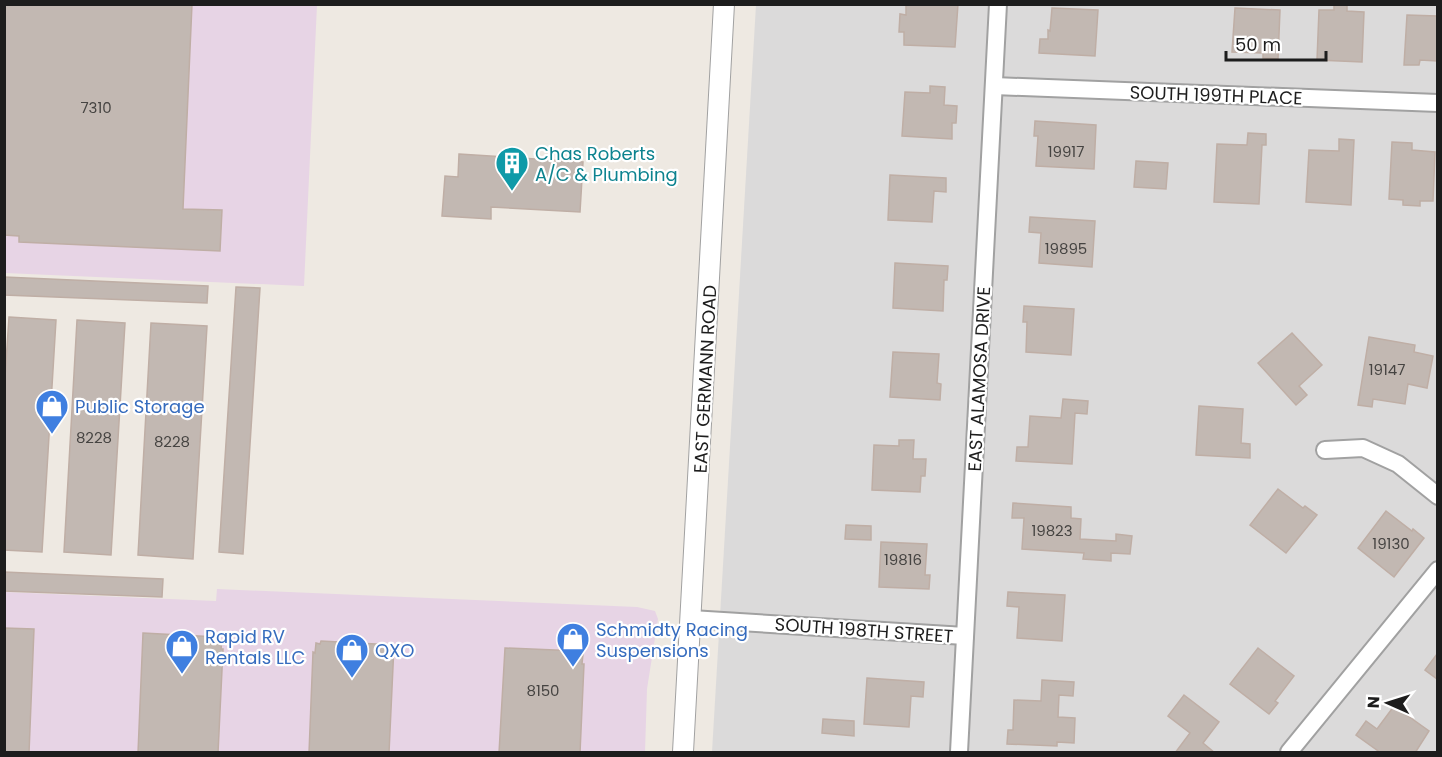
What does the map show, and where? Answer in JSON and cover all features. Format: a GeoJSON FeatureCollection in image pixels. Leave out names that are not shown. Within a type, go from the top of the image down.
{"type":"FeatureCollection","features":[{"type":"Feature","properties":{"kind":"street","name":"EAST GERMANN ROAD"},"geometry":{"type":"LineString","coordinates":[[683,753],[724,4]]}},
{"type":"Feature","properties":{"kind":"street","name":"EAST ALAMOSA DRIVE"},"geometry":{"type":"LineString","coordinates":[[959,753],[998,4]]}},
{"type":"Feature","properties":{"kind":"street","name":"SOUTH 199TH PLACE"},"geometry":{"type":"LineString","coordinates":[[994,86],[1437,103]]}},
{"type":"Feature","properties":{"kind":"street"},"geometry":{"type":"LineString","coordinates":[[1325,450],[1363,448],[1398,464],[1437,496]]}},
{"type":"Feature","properties":{"kind":"street"},"geometry":{"type":"LineString","coordinates":[[1289,753],[1437,570]]}},
{"type":"Feature","properties":{"kind":"street","name":"SOUTH 198TH STREET"},"geometry":{"type":"LineString","coordinates":[[691,619],[965,636]]}},
{"type":"Feature","properties":{"kind":"shaded area"},"geometry":{"type":"Polygon","coordinates":[[[5,5],[317,5],[304,286],[5,273],[5,5]]]}},
{"type":"Feature","properties":{"kind":"shaded area"},"geometry":{"type":"Polygon","coordinates":[[[756,5],[1437,5],[1437,752],[712,752],[756,5]]]}},
{"type":"Feature","properties":{"kind":"shaded area"},"geometry":{"type":"Polygon","coordinates":[[[217,589],[637,607],[655,611],[658,619],[647,689],[645,752],[5,752],[5,592],[216,601],[217,589]]]}},
{"type":"Feature","properties":{"kind":"building"},"geometry":{"type":"Polygon","coordinates":[[[4,4],[192,4],[183,209],[222,210],[220,251],[19,242],[19,236],[4,235],[4,4]]]}},
{"type":"Feature","properties":{"kind":"building"},"geometry":{"type":"Polygon","coordinates":[[[906,4],[958,4],[955,47],[904,45],[904,32],[899,32],[900,14],[906,15],[906,4]]]}},
{"type":"Feature","properties":{"kind":"building"},"geometry":{"type":"Polygon","coordinates":[[[1334,4],[1347,4],[1347,11],[1364,12],[1362,62],[1317,60],[1319,10],[1334,10],[1334,4]]]}},
{"type":"Feature","properties":{"kind":"building"},"geometry":{"type":"Polygon","coordinates":[[[1052,8],[1098,10],[1095,56],[1039,53],[1040,39],[1048,39],[1052,8]]]}},
{"type":"Feature","properties":{"kind":"building"},"geometry":{"type":"Polygon","coordinates":[[[1235,8],[1280,10],[1278,59],[1263,58],[1263,53],[1232,52],[1235,8]]]}},
{"type":"Feature","properties":{"kind":"building"},"geometry":{"type":"Polygon","coordinates":[[[1407,15],[1437,16],[1437,61],[1420,60],[1419,65],[1404,65],[1407,15]]]}},
{"type":"Feature","properties":{"kind":"building"},"geometry":{"type":"Polygon","coordinates":[[[930,86],[945,87],[944,105],[957,106],[956,123],[952,123],[952,139],[902,136],[905,92],[930,93],[930,86]]]}},
{"type":"Feature","properties":{"kind":"building"},"geometry":{"type":"Polygon","coordinates":[[[1035,121],[1096,125],[1094,169],[1036,166],[1038,136],[1034,136],[1035,121]]]}},
{"type":"Feature","properties":{"kind":"building"},"geometry":{"type":"Polygon","coordinates":[[[1248,133],[1266,134],[1266,145],[1262,145],[1259,204],[1214,202],[1217,144],[1247,145],[1248,133]]]}},
{"type":"Feature","properties":{"kind":"building"},"geometry":{"type":"Polygon","coordinates":[[[1339,139],[1354,140],[1351,205],[1306,202],[1309,150],[1339,151],[1339,139]]]}},
{"type":"Feature","properties":{"kind":"building"},"geometry":{"type":"Polygon","coordinates":[[[1392,142],[1412,143],[1412,150],[1435,152],[1433,201],[1420,201],[1420,206],[1403,205],[1403,200],[1389,199],[1392,142]]]}},
{"type":"Feature","properties":{"kind":"building","name":"Chas Roberts A/C & Plumbing"},"geometry":{"type":"Polygon","coordinates":[[[459,154],[583,162],[580,212],[491,207],[491,219],[442,216],[445,176],[458,177],[459,154]]]}},
{"type":"Feature","properties":{"kind":"building"},"geometry":{"type":"Polygon","coordinates":[[[1136,161],[1168,163],[1166,189],[1134,187],[1136,161]]]}},
{"type":"Feature","properties":{"kind":"building"},"geometry":{"type":"Polygon","coordinates":[[[890,175],[946,178],[946,192],[934,191],[932,222],[888,220],[890,175]]]}},
{"type":"Feature","properties":{"kind":"building"},"geometry":{"type":"Polygon","coordinates":[[[1030,217],[1095,221],[1092,267],[1039,263],[1041,233],[1029,232],[1030,217]]]}},
{"type":"Feature","properties":{"kind":"building"},"geometry":{"type":"Polygon","coordinates":[[[895,263],[948,266],[947,280],[944,280],[943,311],[893,308],[895,263]]]}},
{"type":"Feature","properties":{"kind":"building"},"geometry":{"type":"Polygon","coordinates":[[[4,277],[208,286],[207,303],[4,295],[4,277]]]}},
{"type":"Feature","properties":{"kind":"building"},"geometry":{"type":"Polygon","coordinates":[[[236,287],[260,288],[243,554],[219,552],[236,287]]]}},
{"type":"Feature","properties":{"kind":"building"},"geometry":{"type":"Polygon","coordinates":[[[1024,306],[1074,309],[1071,355],[1026,352],[1027,322],[1023,322],[1024,306]]]}},
{"type":"Feature","properties":{"kind":"building"},"geometry":{"type":"Polygon","coordinates":[[[9,317],[56,320],[42,552],[4,550],[4,392],[9,317]]]}},
{"type":"Feature","properties":{"kind":"building"},"geometry":{"type":"Polygon","coordinates":[[[77,320],[125,323],[111,555],[64,552],[77,320]]]}},
{"type":"Feature","properties":{"kind":"building"},"geometry":{"type":"Polygon","coordinates":[[[151,323],[207,326],[193,559],[138,555],[151,323]]]}},
{"type":"Feature","properties":{"kind":"building"},"geometry":{"type":"Polygon","coordinates":[[[1292,333],[1322,365],[1299,386],[1307,395],[1296,405],[1258,363],[1292,333]]]}},
{"type":"Feature","properties":{"kind":"building"},"geometry":{"type":"Polygon","coordinates":[[[1369,337],[1415,345],[1414,352],[1433,356],[1427,388],[1408,384],[1405,404],[1373,399],[1372,407],[1358,405],[1369,337]]]}},
{"type":"Feature","properties":{"kind":"building"},"geometry":{"type":"Polygon","coordinates":[[[893,352],[939,354],[937,383],[941,384],[940,400],[890,397],[893,352]]]}},
{"type":"Feature","properties":{"kind":"building"},"geometry":{"type":"Polygon","coordinates":[[[1063,399],[1088,401],[1087,414],[1075,413],[1072,464],[1016,461],[1017,447],[1028,447],[1030,416],[1061,418],[1063,399]]]}},
{"type":"Feature","properties":{"kind":"building"},"geometry":{"type":"Polygon","coordinates":[[[1199,406],[1243,409],[1241,443],[1250,444],[1250,458],[1196,455],[1199,406]]]}},
{"type":"Feature","properties":{"kind":"building"},"geometry":{"type":"Polygon","coordinates":[[[899,440],[914,440],[913,459],[926,459],[925,476],[921,476],[920,492],[872,490],[874,445],[899,446],[899,440]]]}},
{"type":"Feature","properties":{"kind":"building"},"geometry":{"type":"Polygon","coordinates":[[[1278,489],[1303,508],[1305,506],[1317,515],[1286,553],[1250,525],[1278,489]]]}},
{"type":"Feature","properties":{"kind":"building"},"geometry":{"type":"Polygon","coordinates":[[[1013,503],[1071,507],[1071,518],[1081,519],[1080,539],[1116,541],[1116,534],[1132,536],[1130,554],[1111,553],[1111,561],[1083,559],[1084,553],[1022,549],[1024,518],[1012,518],[1013,503]]]}},
{"type":"Feature","properties":{"kind":"building"},"geometry":{"type":"Polygon","coordinates":[[[1386,511],[1424,538],[1394,577],[1358,548],[1386,511]]]}},
{"type":"Feature","properties":{"kind":"building"},"geometry":{"type":"Polygon","coordinates":[[[846,525],[871,526],[871,540],[845,539],[846,525]]]}},
{"type":"Feature","properties":{"kind":"building"},"geometry":{"type":"Polygon","coordinates":[[[881,542],[927,544],[925,575],[930,575],[929,589],[879,587],[881,542]]]}},
{"type":"Feature","properties":{"kind":"building"},"geometry":{"type":"Polygon","coordinates":[[[4,572],[163,579],[162,597],[4,591],[4,572]]]}},
{"type":"Feature","properties":{"kind":"building"},"geometry":{"type":"Polygon","coordinates":[[[1008,592],[1065,595],[1062,641],[1017,638],[1019,607],[1007,606],[1008,592]]]}},
{"type":"Feature","properties":{"kind":"building"},"geometry":{"type":"Polygon","coordinates":[[[4,628],[34,629],[29,753],[4,753],[4,628]]]}},
{"type":"Feature","properties":{"kind":"building","name":"Rapid RV Rentals LLC"},"geometry":{"type":"Polygon","coordinates":[[[143,633],[217,637],[222,640],[218,753],[138,753],[143,633]]]}},
{"type":"Feature","properties":{"kind":"building","name":"QXO"},"geometry":{"type":"Polygon","coordinates":[[[321,641],[394,645],[389,753],[309,753],[313,652],[315,653],[316,643],[320,644],[321,641]]]}},
{"type":"Feature","properties":{"kind":"building"},"geometry":{"type":"Polygon","coordinates":[[[505,648],[578,651],[578,654],[583,654],[580,753],[499,753],[505,648]]]}},
{"type":"Feature","properties":{"kind":"building"},"geometry":{"type":"Polygon","coordinates":[[[1258,648],[1294,676],[1275,701],[1278,703],[1269,714],[1230,684],[1258,648]]]}},
{"type":"Feature","properties":{"kind":"building"},"geometry":{"type":"Polygon","coordinates":[[[1437,654],[1437,679],[1425,670],[1437,654]]]}},
{"type":"Feature","properties":{"kind":"building"},"geometry":{"type":"Polygon","coordinates":[[[867,678],[924,682],[923,697],[911,696],[909,727],[864,724],[867,678]]]}},
{"type":"Feature","properties":{"kind":"building"},"geometry":{"type":"Polygon","coordinates":[[[1042,680],[1074,682],[1073,696],[1059,695],[1058,717],[1075,718],[1074,743],[1057,742],[1057,746],[1007,744],[1008,730],[1013,730],[1014,700],[1041,701],[1042,680]]]}},
{"type":"Feature","properties":{"kind":"building"},"geometry":{"type":"Polygon","coordinates":[[[1184,695],[1219,722],[1203,743],[1215,753],[1175,753],[1190,733],[1168,716],[1184,695]]]}},
{"type":"Feature","properties":{"kind":"building"},"geometry":{"type":"Polygon","coordinates":[[[1394,706],[1429,731],[1415,753],[1381,753],[1356,735],[1366,721],[1377,729],[1394,706]]]}},
{"type":"Feature","properties":{"kind":"building"},"geometry":{"type":"Polygon","coordinates":[[[823,719],[854,721],[854,736],[822,733],[823,719]]]}},
{"type":"Feature","properties":{"kind":"place","name":"Chas Roberts A/C & Plumbing"},"geometry":{"type":"Point","coordinates":[512,192]}},
{"type":"Feature","properties":{"kind":"place","name":"Public Storage"},"geometry":{"type":"Point","coordinates":[52,435]}},
{"type":"Feature","properties":{"kind":"place","name":"Schmidty Racing Suspensions"},"geometry":{"type":"Point","coordinates":[573,668]}},
{"type":"Feature","properties":{"kind":"place","name":"Rapid RV Rentals LLC"},"geometry":{"type":"Point","coordinates":[182,675]}},
{"type":"Feature","properties":{"kind":"place","name":"QXO"},"geometry":{"type":"Point","coordinates":[352,679]}}]}
